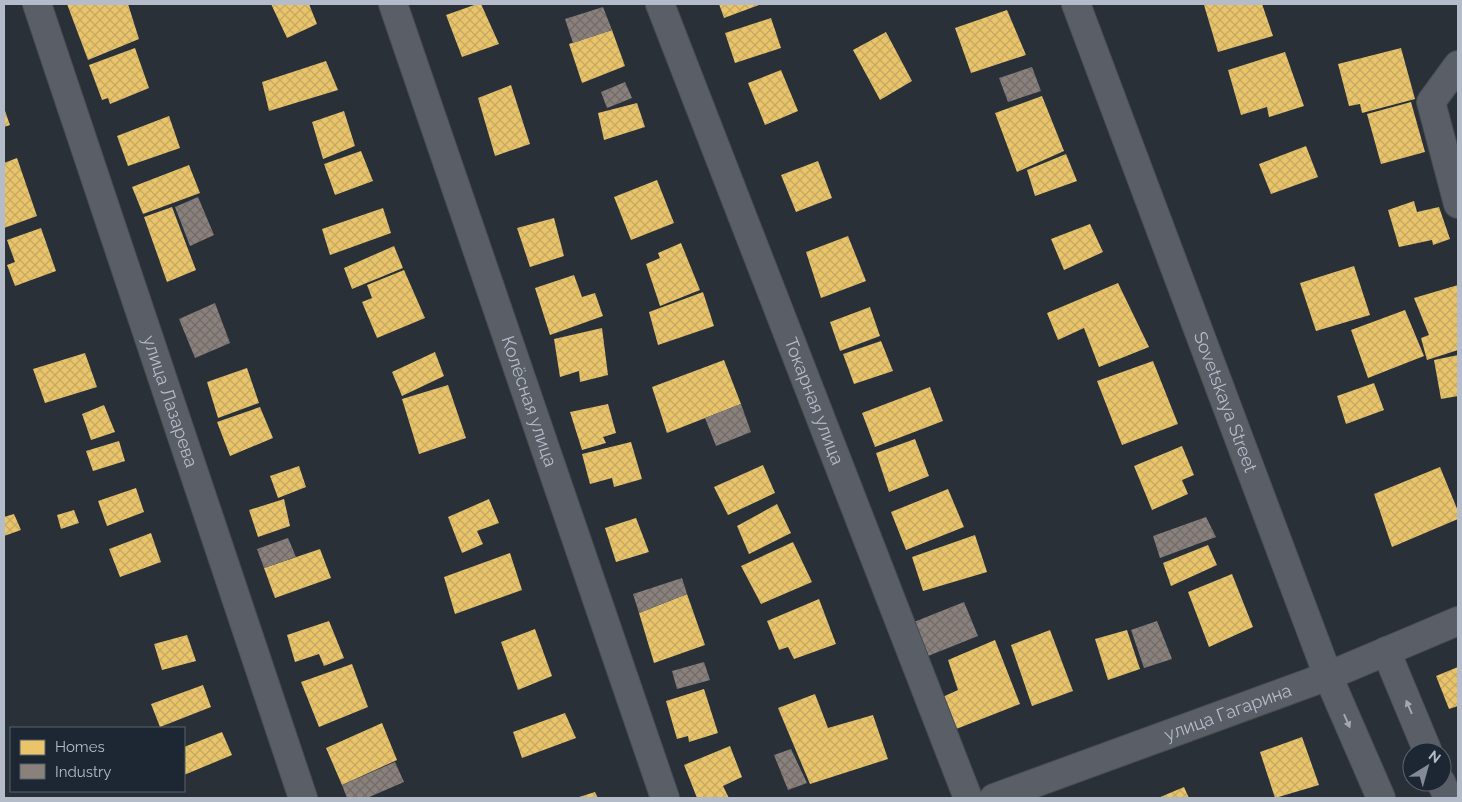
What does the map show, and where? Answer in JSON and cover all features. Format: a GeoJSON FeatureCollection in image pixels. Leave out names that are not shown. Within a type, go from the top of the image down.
{"type":"FeatureCollection","features":[{"type":"Feature","properties":{"kind":"street","name":"улица Лазарева"},"geometry":{"type":"LineString","coordinates":[[37,4],[303,798]]}},
{"type":"Feature","properties":{"kind":"street","name":"Колёсная улица"},"geometry":{"type":"LineString","coordinates":[[393,4],[665,798]]}},
{"type":"Feature","properties":{"kind":"street","name":"Токарная улица"},"geometry":{"type":"LineString","coordinates":[[660,4],[968,798]]}},
{"type":"Feature","properties":{"kind":"street","name":"Sovetskaya Street"},"geometry":{"type":"LineString","coordinates":[[1076,4],[1328,676],[1381,798]]}},
{"type":"Feature","properties":{"kind":"street"},"geometry":{"type":"LineString","coordinates":[[1458,66],[1431,102],[1458,204]]}},
{"type":"Feature","properties":{"kind":"street","name":"улица Гагарина"},"geometry":{"type":"LineString","coordinates":[[994,798],[1328,676],[1458,622]]}},
{"type":"Feature","properties":{"kind":"street"},"geometry":{"type":"LineString","coordinates":[[1386,651],[1424,742]]}},
{"type":"Feature","properties":{"kind":"building: Homes"},"geometry":{"type":"Polygon","coordinates":[[[67,4],[128,4],[139,39],[88,60],[67,4]]]}},
{"type":"Feature","properties":{"kind":"building: Homes"},"geometry":{"type":"Polygon","coordinates":[[[271,4],[309,4],[317,24],[287,38],[271,4]]]}},
{"type":"Feature","properties":{"kind":"building: Homes"},"geometry":{"type":"Polygon","coordinates":[[[481,4],[499,44],[462,57],[446,15],[481,4]]]}},
{"type":"Feature","properties":{"kind":"building: Homes"},"geometry":{"type":"Polygon","coordinates":[[[719,4],[759,4],[759,5],[724,18],[719,4]]]}},
{"type":"Feature","properties":{"kind":"building: Homes"},"geometry":{"type":"Polygon","coordinates":[[[1262,4],[1273,36],[1218,52],[1204,5],[1262,4]]]}},
{"type":"Feature","properties":{"kind":"building: Homes"},"geometry":{"type":"Polygon","coordinates":[[[1007,10],[1026,55],[971,73],[955,28],[1007,10]]]}},
{"type":"Feature","properties":{"kind":"building: Homes"},"geometry":{"type":"Polygon","coordinates":[[[771,18],[781,48],[735,63],[725,33],[771,18]]]}},
{"type":"Feature","properties":{"kind":"building: Homes"},"geometry":{"type":"Polygon","coordinates":[[[612,30],[625,66],[582,83],[569,44],[612,30]]]}},
{"type":"Feature","properties":{"kind":"building: Homes"},"geometry":{"type":"Polygon","coordinates":[[[886,32],[912,81],[880,100],[853,50],[886,32]]]}},
{"type":"Feature","properties":{"kind":"building: Homes"},"geometry":{"type":"Polygon","coordinates":[[[135,48],[149,88],[110,104],[108,98],[102,100],[89,65],[135,48]]]}},
{"type":"Feature","properties":{"kind":"building: Homes"},"geometry":{"type":"Polygon","coordinates":[[[1401,48],[1415,99],[1362,113],[1360,104],[1349,106],[1338,64],[1401,48]]]}},
{"type":"Feature","properties":{"kind":"building: Homes"},"geometry":{"type":"Polygon","coordinates":[[[1285,52],[1304,106],[1269,117],[1267,107],[1241,115],[1228,70],[1285,52]]]}},
{"type":"Feature","properties":{"kind":"building: Homes"},"geometry":{"type":"Polygon","coordinates":[[[326,61],[338,90],[269,111],[262,82],[326,61]]]}},
{"type":"Feature","properties":{"kind":"building: Homes"},"geometry":{"type":"Polygon","coordinates":[[[781,70],[798,111],[765,125],[748,83],[781,70]]]}},
{"type":"Feature","properties":{"kind":"building: Homes"},"geometry":{"type":"Polygon","coordinates":[[[511,85],[530,144],[495,156],[478,98],[511,85]]]}},
{"type":"Feature","properties":{"kind":"building: Homes"},"geometry":{"type":"Polygon","coordinates":[[[1042,96],[1064,151],[1017,172],[995,113],[1042,96]]]}},
{"type":"Feature","properties":{"kind":"building: Homes"},"geometry":{"type":"Polygon","coordinates":[[[1411,102],[1425,152],[1381,164],[1367,114],[1411,102]]]}},
{"type":"Feature","properties":{"kind":"building: Homes"},"geometry":{"type":"Polygon","coordinates":[[[637,103],[645,127],[604,140],[598,113],[637,103]]]}},
{"type":"Feature","properties":{"kind":"building: Homes"},"geometry":{"type":"Polygon","coordinates":[[[4,108],[10,125],[4,127],[4,108]]]}},
{"type":"Feature","properties":{"kind":"building: Homes"},"geometry":{"type":"Polygon","coordinates":[[[344,111],[355,146],[323,159],[312,122],[344,111]]]}},
{"type":"Feature","properties":{"kind":"building: Homes"},"geometry":{"type":"Polygon","coordinates":[[[169,116],[180,148],[128,166],[117,136],[169,116]]]}},
{"type":"Feature","properties":{"kind":"building: Homes"},"geometry":{"type":"Polygon","coordinates":[[[1306,146],[1318,177],[1271,194],[1259,164],[1306,146]]]}},
{"type":"Feature","properties":{"kind":"building: Homes"},"geometry":{"type":"Polygon","coordinates":[[[361,151],[373,181],[335,195],[324,164],[361,151]]]}},
{"type":"Feature","properties":{"kind":"building: Homes"},"geometry":{"type":"Polygon","coordinates":[[[1066,154],[1077,181],[1035,196],[1027,170],[1066,154]]]}},
{"type":"Feature","properties":{"kind":"building: Homes"},"geometry":{"type":"Polygon","coordinates":[[[17,158],[37,216],[4,228],[4,163],[17,158]]]}},
{"type":"Feature","properties":{"kind":"building: Homes"},"geometry":{"type":"Polygon","coordinates":[[[818,161],[832,198],[796,212],[781,175],[818,161]]]}},
{"type":"Feature","properties":{"kind":"building: Homes"},"geometry":{"type":"Polygon","coordinates":[[[189,165],[200,193],[143,214],[132,187],[189,165]]]}},
{"type":"Feature","properties":{"kind":"building: Homes"},"geometry":{"type":"Polygon","coordinates":[[[657,180],[674,223],[631,240],[614,197],[657,180]]]}},
{"type":"Feature","properties":{"kind":"building: Homes"},"geometry":{"type":"Polygon","coordinates":[[[1414,201],[1417,212],[1439,207],[1450,239],[1433,245],[1432,240],[1399,247],[1388,210],[1414,201]]]}},
{"type":"Feature","properties":{"kind":"building: Homes"},"geometry":{"type":"Polygon","coordinates":[[[172,207],[196,270],[167,282],[144,217],[172,207]]]}},
{"type":"Feature","properties":{"kind":"building: Homes"},"geometry":{"type":"Polygon","coordinates":[[[383,208],[391,233],[330,255],[322,229],[383,208]]]}},
{"type":"Feature","properties":{"kind":"building: Homes"},"geometry":{"type":"Polygon","coordinates":[[[554,218],[564,256],[530,267],[517,228],[554,218]]]}},
{"type":"Feature","properties":{"kind":"building: Homes"},"geometry":{"type":"Polygon","coordinates":[[[1090,224],[1103,252],[1064,270],[1051,239],[1090,224]]]}},
{"type":"Feature","properties":{"kind":"building: Homes"},"geometry":{"type":"Polygon","coordinates":[[[41,228],[56,271],[15,286],[7,265],[15,262],[7,240],[41,228]]]}},
{"type":"Feature","properties":{"kind":"building: Homes"},"geometry":{"type":"Polygon","coordinates":[[[848,236],[866,281],[821,298],[806,252],[848,236]]]}},
{"type":"Feature","properties":{"kind":"building: Homes"},"geometry":{"type":"Polygon","coordinates":[[[681,243],[700,290],[660,306],[646,264],[660,258],[658,253],[681,243]]]}},
{"type":"Feature","properties":{"kind":"building: Homes"},"geometry":{"type":"Polygon","coordinates":[[[394,246],[403,268],[352,289],[344,268],[394,246]]]}},
{"type":"Feature","properties":{"kind":"building: Homes"},"geometry":{"type":"Polygon","coordinates":[[[1354,266],[1370,315],[1316,331],[1300,283],[1354,266]]]}},
{"type":"Feature","properties":{"kind":"building: Homes"},"geometry":{"type":"Polygon","coordinates":[[[404,270],[425,318],[377,338],[362,302],[372,298],[367,285],[404,270]]]}},
{"type":"Feature","properties":{"kind":"building: Homes"},"geometry":{"type":"Polygon","coordinates":[[[574,275],[582,297],[595,293],[603,316],[550,335],[535,288],[574,275]]]}},
{"type":"Feature","properties":{"kind":"building: Homes"},"geometry":{"type":"Polygon","coordinates":[[[1118,283],[1149,347],[1099,367],[1084,328],[1058,340],[1047,313],[1118,283]]]}},
{"type":"Feature","properties":{"kind":"building: Homes"},"geometry":{"type":"Polygon","coordinates":[[[1458,285],[1458,350],[1427,360],[1421,338],[1429,335],[1414,298],[1458,285]]]}},
{"type":"Feature","properties":{"kind":"building: Homes"},"geometry":{"type":"Polygon","coordinates":[[[703,292],[714,326],[658,345],[649,312],[703,292]]]}},
{"type":"Feature","properties":{"kind":"building: Homes"},"geometry":{"type":"Polygon","coordinates":[[[870,307],[880,336],[840,351],[830,322],[870,307]]]}},
{"type":"Feature","properties":{"kind":"building: Homes"},"geometry":{"type":"Polygon","coordinates":[[[1405,310],[1424,356],[1368,378],[1351,330],[1405,310]]]}},
{"type":"Feature","properties":{"kind":"building: Homes"},"geometry":{"type":"Polygon","coordinates":[[[602,328],[608,375],[580,382],[579,371],[560,377],[554,339],[602,328]]]}},
{"type":"Feature","properties":{"kind":"building: Homes"},"geometry":{"type":"Polygon","coordinates":[[[881,341],[893,371],[854,384],[843,354],[881,341]]]}},
{"type":"Feature","properties":{"kind":"building: Homes"},"geometry":{"type":"Polygon","coordinates":[[[435,352],[444,376],[402,396],[392,372],[435,352]]]}},
{"type":"Feature","properties":{"kind":"building: Homes"},"geometry":{"type":"Polygon","coordinates":[[[85,353],[97,387],[45,403],[33,369],[85,353]]]}},
{"type":"Feature","properties":{"kind":"building: Homes"},"geometry":{"type":"Polygon","coordinates":[[[1458,355],[1458,396],[1441,399],[1434,360],[1458,355]]]}},
{"type":"Feature","properties":{"kind":"building: Homes"},"geometry":{"type":"Polygon","coordinates":[[[724,360],[741,404],[667,433],[652,387],[724,360]]]}},
{"type":"Feature","properties":{"kind":"building: Homes"},"geometry":{"type":"Polygon","coordinates":[[[1153,361],[1178,424],[1122,445],[1097,381],[1153,361]]]}},
{"type":"Feature","properties":{"kind":"building: Homes"},"geometry":{"type":"Polygon","coordinates":[[[247,368],[259,403],[218,418],[207,382],[247,368]]]}},
{"type":"Feature","properties":{"kind":"building: Homes"},"geometry":{"type":"Polygon","coordinates":[[[1374,383],[1384,410],[1346,424],[1337,396],[1374,383]]]}},
{"type":"Feature","properties":{"kind":"building: Homes"},"geometry":{"type":"Polygon","coordinates":[[[448,385],[466,438],[419,454],[402,399],[448,385]]]}},
{"type":"Feature","properties":{"kind":"building: Homes"},"geometry":{"type":"Polygon","coordinates":[[[930,387],[943,421],[875,447],[862,413],[930,387]]]}},
{"type":"Feature","properties":{"kind":"building: Homes"},"geometry":{"type":"Polygon","coordinates":[[[608,404],[616,433],[603,437],[606,443],[582,450],[570,412],[608,404]]]}},
{"type":"Feature","properties":{"kind":"building: Homes"},"geometry":{"type":"Polygon","coordinates":[[[104,405],[115,432],[91,440],[82,414],[104,405]]]}},
{"type":"Feature","properties":{"kind":"building: Homes"},"geometry":{"type":"Polygon","coordinates":[[[260,407],[273,438],[230,456],[217,422],[260,407]]]}},
{"type":"Feature","properties":{"kind":"building: Homes"},"geometry":{"type":"Polygon","coordinates":[[[915,439],[929,476],[889,492],[876,453],[915,439]]]}},
{"type":"Feature","properties":{"kind":"building: Homes"},"geometry":{"type":"Polygon","coordinates":[[[119,441],[125,461],[93,471],[86,451],[119,441]]]}},
{"type":"Feature","properties":{"kind":"building: Homes"},"geometry":{"type":"Polygon","coordinates":[[[631,442],[642,479],[614,487],[612,478],[590,484],[582,454],[631,442]]]}},
{"type":"Feature","properties":{"kind":"building: Homes"},"geometry":{"type":"Polygon","coordinates":[[[1182,446],[1194,475],[1182,480],[1188,494],[1152,510],[1134,466],[1182,446]]]}},
{"type":"Feature","properties":{"kind":"building: Homes"},"geometry":{"type":"Polygon","coordinates":[[[763,465],[775,493],[728,515],[714,487],[763,465]]]}},
{"type":"Feature","properties":{"kind":"building: Homes"},"geometry":{"type":"Polygon","coordinates":[[[299,466],[306,487],[278,498],[270,476],[299,466]]]}},
{"type":"Feature","properties":{"kind":"building: Homes"},"geometry":{"type":"Polygon","coordinates":[[[1440,467],[1458,511],[1458,519],[1392,547],[1374,494],[1440,467]]]}},
{"type":"Feature","properties":{"kind":"building: Homes"},"geometry":{"type":"Polygon","coordinates":[[[136,488],[144,512],[107,526],[98,501],[136,488]]]}},
{"type":"Feature","properties":{"kind":"building: Homes"},"geometry":{"type":"Polygon","coordinates":[[[948,489],[964,527],[906,550],[891,512],[948,489]]]}},
{"type":"Feature","properties":{"kind":"building: Homes"},"geometry":{"type":"Polygon","coordinates":[[[284,499],[290,526],[258,537],[249,510],[284,499]]]}},
{"type":"Feature","properties":{"kind":"building: Homes"},"geometry":{"type":"Polygon","coordinates":[[[489,499],[499,523],[477,531],[483,544],[462,553],[448,517],[489,499]]]}},
{"type":"Feature","properties":{"kind":"building: Homes"},"geometry":{"type":"Polygon","coordinates":[[[777,504],[791,533],[749,554],[737,526],[777,504]]]}},
{"type":"Feature","properties":{"kind":"building: Homes"},"geometry":{"type":"Polygon","coordinates":[[[74,510],[79,523],[61,529],[57,515],[74,510]]]}},
{"type":"Feature","properties":{"kind":"building: Homes"},"geometry":{"type":"Polygon","coordinates":[[[14,514],[21,530],[4,536],[4,517],[14,514]]]}},
{"type":"Feature","properties":{"kind":"building: Homes"},"geometry":{"type":"Polygon","coordinates":[[[636,518],[649,552],[616,562],[605,528],[636,518]]]}},
{"type":"Feature","properties":{"kind":"building: Homes"},"geometry":{"type":"Polygon","coordinates":[[[151,533],[161,562],[120,577],[109,549],[151,533]]]}},
{"type":"Feature","properties":{"kind":"building: Homes"},"geometry":{"type":"Polygon","coordinates":[[[975,535],[987,572],[923,591],[912,557],[975,535]]]}},
{"type":"Feature","properties":{"kind":"building: Homes"},"geometry":{"type":"Polygon","coordinates":[[[793,542],[812,582],[761,604],[741,566],[793,542]]]}},
{"type":"Feature","properties":{"kind":"building: Homes"},"geometry":{"type":"Polygon","coordinates":[[[1208,545],[1217,565],[1171,586],[1163,563],[1208,545]]]}},
{"type":"Feature","properties":{"kind":"building: Homes"},"geometry":{"type":"Polygon","coordinates":[[[320,549],[331,578],[275,598],[264,568],[320,549]]]}},
{"type":"Feature","properties":{"kind":"building: Homes"},"geometry":{"type":"Polygon","coordinates":[[[510,553],[522,590],[455,614],[444,577],[510,553]]]}},
{"type":"Feature","properties":{"kind":"building: Homes"},"geometry":{"type":"Polygon","coordinates":[[[1232,574],[1253,627],[1209,647],[1188,592],[1232,574]]]}},
{"type":"Feature","properties":{"kind":"building: Homes"},"geometry":{"type":"Polygon","coordinates":[[[687,594],[705,645],[654,663],[639,613],[687,594]]]}},
{"type":"Feature","properties":{"kind":"building: Homes"},"geometry":{"type":"Polygon","coordinates":[[[819,599],[836,644],[794,659],[788,647],[779,650],[767,621],[819,599]]]}},
{"type":"Feature","properties":{"kind":"building: Homes"},"geometry":{"type":"Polygon","coordinates":[[[329,621],[344,658],[324,666],[319,654],[295,662],[287,635],[329,621]]]}},
{"type":"Feature","properties":{"kind":"building: Homes"},"geometry":{"type":"Polygon","coordinates":[[[535,629],[552,676],[518,690],[501,642],[535,629]]]}},
{"type":"Feature","properties":{"kind":"building: Homes"},"geometry":{"type":"Polygon","coordinates":[[[1050,630],[1073,691],[1032,706],[1011,645],[1050,630]]]}},
{"type":"Feature","properties":{"kind":"building: Homes"},"geometry":{"type":"Polygon","coordinates":[[[1127,630],[1140,669],[1108,680],[1095,639],[1127,630]]]}},
{"type":"Feature","properties":{"kind":"building: Homes"},"geometry":{"type":"Polygon","coordinates":[[[187,635],[196,661],[162,670],[154,644],[187,635]]]}},
{"type":"Feature","properties":{"kind":"building: Homes"},"geometry":{"type":"Polygon","coordinates":[[[995,640],[1020,704],[951,731],[938,699],[958,690],[948,660],[995,640]]]}},
{"type":"Feature","properties":{"kind":"building: Homes"},"geometry":{"type":"Polygon","coordinates":[[[352,664],[368,707],[319,727],[301,682],[352,664]]]}},
{"type":"Feature","properties":{"kind":"building: Homes"},"geometry":{"type":"Polygon","coordinates":[[[1458,667],[1458,706],[1449,709],[1436,676],[1458,667]]]}},
{"type":"Feature","properties":{"kind":"building: Homes"},"geometry":{"type":"Polygon","coordinates":[[[203,685],[211,707],[160,727],[151,704],[203,685]]]}},
{"type":"Feature","properties":{"kind":"building: Homes"},"geometry":{"type":"Polygon","coordinates":[[[704,689],[718,733],[689,742],[688,736],[677,739],[666,701],[704,689]]]}},
{"type":"Feature","properties":{"kind":"building: Homes"},"geometry":{"type":"Polygon","coordinates":[[[815,694],[828,728],[873,715],[888,759],[810,784],[778,708],[815,694]]]}},
{"type":"Feature","properties":{"kind":"building: Homes"},"geometry":{"type":"Polygon","coordinates":[[[565,713],[576,738],[522,758],[513,732],[565,713]]]}},
{"type":"Feature","properties":{"kind":"building: Homes"},"geometry":{"type":"Polygon","coordinates":[[[382,723],[397,760],[342,785],[326,748],[382,723]]]}},
{"type":"Feature","properties":{"kind":"building: Homes"},"geometry":{"type":"Polygon","coordinates":[[[222,732],[232,755],[185,775],[185,747],[222,732]]]}},
{"type":"Feature","properties":{"kind":"building: Homes"},"geometry":{"type":"Polygon","coordinates":[[[1302,737],[1319,785],[1275,798],[1260,752],[1302,737]]]}},
{"type":"Feature","properties":{"kind":"building: Homes"},"geometry":{"type":"Polygon","coordinates":[[[730,746],[742,777],[723,786],[729,798],[697,798],[684,765],[730,746]]]}},
{"type":"Feature","properties":{"kind":"building: Homes"},"geometry":{"type":"Polygon","coordinates":[[[1184,787],[1189,798],[1158,798],[1184,787]]]}},
{"type":"Feature","properties":{"kind":"building: Homes"},"geometry":{"type":"Polygon","coordinates":[[[595,792],[598,798],[576,798],[595,792]]]}},
{"type":"Feature","properties":{"kind":"building: Industry"},"geometry":{"type":"Polygon","coordinates":[[[603,7],[612,30],[573,43],[565,19],[603,7]]]}},
{"type":"Feature","properties":{"kind":"building: Industry"},"geometry":{"type":"Polygon","coordinates":[[[1032,67],[1041,91],[1008,102],[999,78],[1032,67]]]}},
{"type":"Feature","properties":{"kind":"building: Industry"},"geometry":{"type":"Polygon","coordinates":[[[625,82],[632,98],[607,108],[601,92],[625,82]]]}},
{"type":"Feature","properties":{"kind":"building: Industry"},"geometry":{"type":"Polygon","coordinates":[[[198,197],[214,235],[190,246],[175,207],[198,197]]]}},
{"type":"Feature","properties":{"kind":"building: Industry"},"geometry":{"type":"Polygon","coordinates":[[[215,303],[230,343],[195,358],[179,319],[215,303]]]}},
{"type":"Feature","properties":{"kind":"building: Industry"},"geometry":{"type":"Polygon","coordinates":[[[741,404],[751,432],[716,446],[705,418],[741,404]]]}},
{"type":"Feature","properties":{"kind":"building: Industry"},"geometry":{"type":"Polygon","coordinates":[[[1206,517],[1216,537],[1160,558],[1153,536],[1206,517]]]}},
{"type":"Feature","properties":{"kind":"building: Industry"},"geometry":{"type":"Polygon","coordinates":[[[288,538],[296,557],[264,568],[257,549],[288,538]]]}},
{"type":"Feature","properties":{"kind":"building: Industry"},"geometry":{"type":"Polygon","coordinates":[[[682,578],[687,594],[639,613],[633,594],[682,578]]]}},
{"type":"Feature","properties":{"kind":"building: Industry"},"geometry":{"type":"Polygon","coordinates":[[[964,602],[978,636],[928,656],[914,622],[964,602]]]}},
{"type":"Feature","properties":{"kind":"building: Industry"},"geometry":{"type":"Polygon","coordinates":[[[1157,621],[1172,659],[1144,668],[1131,630],[1157,621]]]}},
{"type":"Feature","properties":{"kind":"building: Industry"},"geometry":{"type":"Polygon","coordinates":[[[704,662],[710,680],[677,689],[672,671],[704,662]]]}},
{"type":"Feature","properties":{"kind":"building: Industry"},"geometry":{"type":"Polygon","coordinates":[[[791,749],[807,783],[788,790],[774,755],[791,749]]]}},
{"type":"Feature","properties":{"kind":"building: Industry"},"geometry":{"type":"Polygon","coordinates":[[[395,762],[404,782],[367,798],[347,798],[342,785],[395,762]]]}}]}
